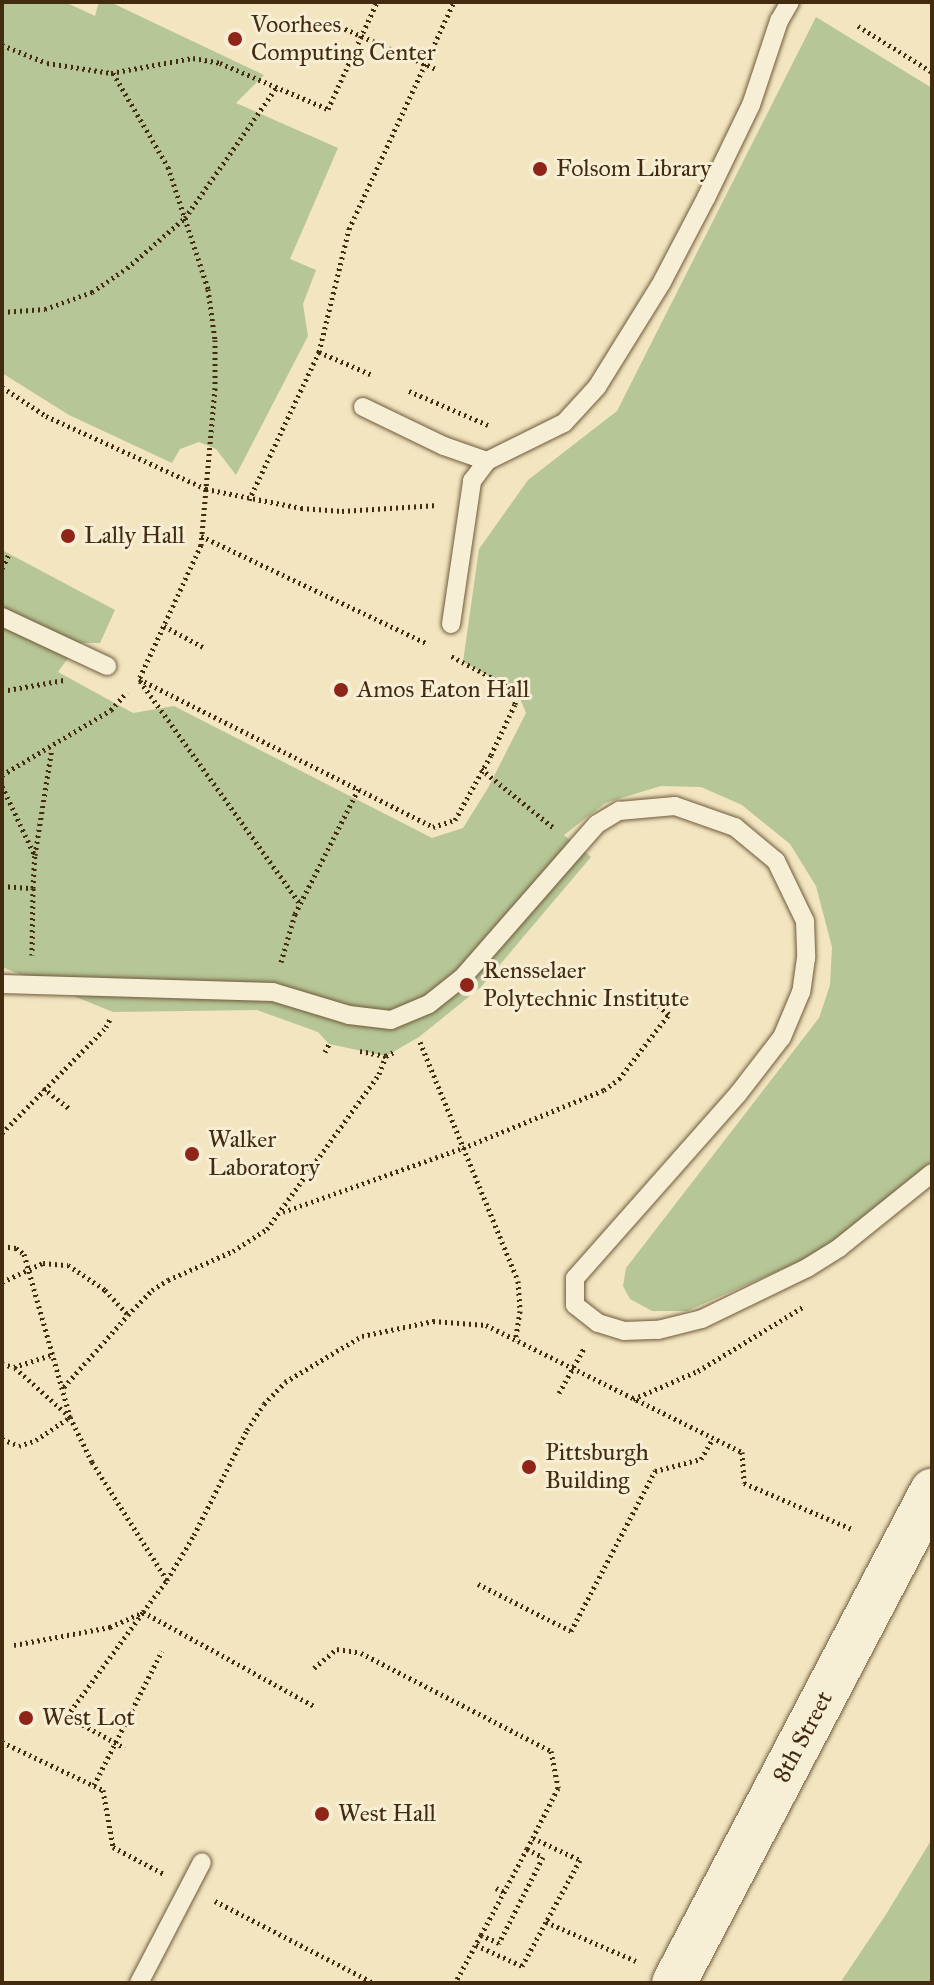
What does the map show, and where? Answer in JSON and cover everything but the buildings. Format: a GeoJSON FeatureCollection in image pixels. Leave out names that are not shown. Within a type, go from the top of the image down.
{"type":"FeatureCollection","features":[{"type":"Feature","properties":{"kind":"street","name":"8th Street"},"geometry":{"type":"LineString","coordinates":[[674,1983],[932,1491]]}},
{"type":"Feature","properties":{"kind":"lane"},"geometry":{"type":"LineString","coordinates":[[451,624],[472,481],[487,461],[564,423],[597,387],[662,282],[706,198],[751,105],[779,21],[790,2]]}},
{"type":"Feature","properties":{"kind":"lane"},"geometry":{"type":"LineString","coordinates":[[363,407],[444,446],[487,461]]}},
{"type":"Feature","properties":{"kind":"lane"},"geometry":{"type":"LineString","coordinates":[[2,617],[107,666]]}},
{"type":"Feature","properties":{"kind":"lane"},"geometry":{"type":"LineString","coordinates":[[2,984],[273,992],[349,1015],[391,1020],[429,1004],[463,977],[597,824],[619,811],[675,806],[709,815],[746,834],[776,861],[805,921],[806,958],[801,992],[782,1037],[686,1155],[575,1278],[575,1305],[598,1323],[624,1331],[658,1330],[702,1319],[771,1288],[840,1247],[932,1173]]}},
{"type":"Feature","properties":{"kind":"lane"},"geometry":{"type":"LineString","coordinates":[[139,1983],[202,1862]]}},
{"type":"Feature","properties":{"kind":"path"},"geometry":{"type":"LineString","coordinates":[[2,45],[47,63],[113,73],[193,58],[220,63],[328,109],[377,2]]}},
{"type":"Feature","properties":{"kind":"path"},"geometry":{"type":"LineString","coordinates":[[319,352],[349,229],[454,2]]}},
{"type":"Feature","properties":{"kind":"path"},"geometry":{"type":"LineString","coordinates":[[334,24],[436,69]]}},
{"type":"Feature","properties":{"kind":"path"},"geometry":{"type":"LineString","coordinates":[[858,26],[932,72]]}},
{"type":"Feature","properties":{"kind":"path"},"geometry":{"type":"LineString","coordinates":[[2,775],[111,710],[139,679],[201,545],[215,388],[215,340],[208,289],[168,167],[113,73]]}},
{"type":"Feature","properties":{"kind":"path"},"geometry":{"type":"LineString","coordinates":[[2,312],[45,309],[92,292],[185,218],[276,88]]}},
{"type":"Feature","properties":{"kind":"path"},"geometry":{"type":"LineString","coordinates":[[2,387],[46,416],[206,489],[263,503],[342,511],[468,503]]}},
{"type":"Feature","properties":{"kind":"path"},"geometry":{"type":"LineString","coordinates":[[201,536],[431,646]]}},
{"type":"Feature","properties":{"kind":"path"},"geometry":{"type":"LineString","coordinates":[[2,568],[9,554]]}},
{"type":"Feature","properties":{"kind":"path"},"geometry":{"type":"LineString","coordinates":[[164,626],[203,647]]}},
{"type":"Feature","properties":{"kind":"path"},"geometry":{"type":"LineString","coordinates":[[139,679],[433,827],[455,820],[509,717],[517,691],[445,653]]}},
{"type":"Feature","properties":{"kind":"path"},"geometry":{"type":"LineString","coordinates":[[2,691],[48,684],[107,666]]}},
{"type":"Feature","properties":{"kind":"path"},"geometry":{"type":"LineString","coordinates":[[139,679],[300,904]]}},
{"type":"Feature","properties":{"kind":"path"},"geometry":{"type":"LineString","coordinates":[[31,967],[35,855],[53,747]]}},
{"type":"Feature","properties":{"kind":"path"},"geometry":{"type":"LineString","coordinates":[[481,769],[576,845]]}},
{"type":"Feature","properties":{"kind":"path"},"geometry":{"type":"LineString","coordinates":[[2,786],[35,855]]}},
{"type":"Feature","properties":{"kind":"path"},"geometry":{"type":"LineString","coordinates":[[281,966],[300,904],[359,788]]}},
{"type":"Feature","properties":{"kind":"path"},"geometry":{"type":"LineString","coordinates":[[2,886],[33,888]]}},
{"type":"Feature","properties":{"kind":"path"},"geometry":{"type":"LineString","coordinates":[[2,1133],[106,1027],[113,1012],[116,986]]}},
{"type":"Feature","properties":{"kind":"path"},"geometry":{"type":"LineString","coordinates":[[281,1212],[463,1148],[604,1090],[619,1079],[669,1014],[657,1005]]}},
{"type":"Feature","properties":{"kind":"path"},"geometry":{"type":"LineString","coordinates":[[64,1387],[152,1290],[251,1242],[281,1212],[379,1074],[391,1038],[391,1020]]}},
{"type":"Feature","properties":{"kind":"path"},"geometry":{"type":"LineString","coordinates":[[325,1052],[329,1044]]}},
{"type":"Feature","properties":{"kind":"path"},"geometry":{"type":"LineString","coordinates":[[423,1049],[518,1281],[520,1311],[515,1341]]}},
{"type":"Feature","properties":{"kind":"path"},"geometry":{"type":"LineString","coordinates":[[43,1088],[69,1108]]}},
{"type":"Feature","properties":{"kind":"path"},"geometry":{"type":"LineString","coordinates":[[2,1246],[16,1248],[24,1254],[70,1417],[92,1462],[167,1580]]}},
{"type":"Feature","properties":{"kind":"path"},"geometry":{"type":"LineString","coordinates":[[2,1282],[43,1263],[68,1265],[105,1290],[128,1315]]}},
{"type":"Feature","properties":{"kind":"path"},"geometry":{"type":"LineString","coordinates":[[125,1748],[67,1716],[167,1580],[264,1404],[309,1365],[362,1336],[433,1321],[486,1325],[742,1452],[744,1483],[852,1529]]}},
{"type":"Feature","properties":{"kind":"path"},"geometry":{"type":"LineString","coordinates":[[559,1393],[598,1323]]}},
{"type":"Feature","properties":{"kind":"path"},"geometry":{"type":"LineString","coordinates":[[14,1367],[54,1354]]}},
{"type":"Feature","properties":{"kind":"path"},"geometry":{"type":"LineString","coordinates":[[2,1364],[14,1367],[70,1417]]}},
{"type":"Feature","properties":{"kind":"path"},"geometry":{"type":"LineString","coordinates":[[2,1439],[19,1446],[36,1440],[70,1417]]}},
{"type":"Feature","properties":{"kind":"path"},"geometry":{"type":"LineString","coordinates":[[478,1584],[571,1631],[655,1471],[701,1459],[713,1438]]}},
{"type":"Feature","properties":{"kind":"path"},"geometry":{"type":"LineString","coordinates":[[143,1612],[316,1707]]}},
{"type":"Feature","properties":{"kind":"path"},"geometry":{"type":"LineString","coordinates":[[14,1645],[110,1627],[143,1612]]}},
{"type":"Feature","properties":{"kind":"path"},"geometry":{"type":"LineString","coordinates":[[314,1668],[337,1649],[361,1653],[551,1751],[558,1788],[455,1983]]}},
{"type":"Feature","properties":{"kind":"path"},"geometry":{"type":"LineString","coordinates":[[94,1785],[162,1651]]}},
{"type":"Feature","properties":{"kind":"path"},"geometry":{"type":"LineString","coordinates":[[2,1742],[103,1790],[113,1847],[374,1983]]}},
{"type":"Feature","properties":{"kind":"path"},"geometry":{"type":"LineString","coordinates":[[476,1945],[522,1966],[580,1860],[533,1838]]}},
{"type":"Feature","properties":{"kind":"path"},"geometry":{"type":"LineString","coordinates":[[481,1935],[499,1943],[543,1857],[527,1849]]}},
{"type":"Feature","properties":{"kind":"path"},"geometry":{"type":"LineString","coordinates":[[496,1888],[504,1892]]}},
{"type":"Feature","properties":{"kind":"path"},"geometry":{"type":"LineString","coordinates":[[546,1922],[631,1959]]}},
{"type":"Feature","properties":{"kind":"green space"},"geometry":{"type":"Polygon","coordinates":[[[2,2],[65,2],[95,16],[99,2],[110,2],[264,75],[236,103],[338,148],[290,259],[316,270],[303,304],[308,336],[236,475],[216,449],[199,442],[180,449],[172,463],[69,415],[2,373],[2,2]]]}},
{"type":"Feature","properties":{"kind":"green space"},"geometry":{"type":"Polygon","coordinates":[[[816,17],[932,88],[932,1163],[832,1247],[687,1311],[652,1311],[630,1299],[623,1286],[626,1268],[819,1018],[830,985],[832,947],[816,886],[790,844],[742,805],[701,787],[661,786],[605,803],[564,835],[591,857],[481,987],[419,1037],[386,1056],[329,1044],[318,1032],[257,1010],[113,1012],[2,967],[2,550],[115,610],[100,643],[79,643],[58,672],[133,713],[174,706],[432,838],[463,828],[488,788],[526,713],[517,691],[463,662],[479,549],[528,480],[617,411],[816,17]]]}},
{"type":"Feature","properties":{"kind":"green space"},"geometry":{"type":"Polygon","coordinates":[[[932,1839],[932,1983],[840,1983],[885,1916],[932,1839]]]}},
{"type":"Feature","properties":{"kind":"place","name":"Voorhees Computing Center"},"geometry":{"type":"Point","coordinates":[235,39]}},
{"type":"Feature","properties":{"kind":"place","name":"Folsom Library"},"geometry":{"type":"Point","coordinates":[540,169]}},
{"type":"Feature","properties":{"kind":"place","name":"Lally Hall"},"geometry":{"type":"Point","coordinates":[68,536]}},
{"type":"Feature","properties":{"kind":"place","name":"Amos Eaton Hall"},"geometry":{"type":"Point","coordinates":[341,690]}},
{"type":"Feature","properties":{"kind":"place","name":"Rensselaer Polytechnic Institute"},"geometry":{"type":"Point","coordinates":[467,985]}},
{"type":"Feature","properties":{"kind":"place","name":"Walker Laboratory"},"geometry":{"type":"Point","coordinates":[192,1154]}},
{"type":"Feature","properties":{"kind":"place","name":"Pittsburgh Building"},"geometry":{"type":"Point","coordinates":[529,1467]}},
{"type":"Feature","properties":{"kind":"place","name":"West Lot"},"geometry":{"type":"Point","coordinates":[26,1718]}},
{"type":"Feature","properties":{"kind":"place","name":"West Hall"},"geometry":{"type":"Point","coordinates":[322,1814]}}]}
